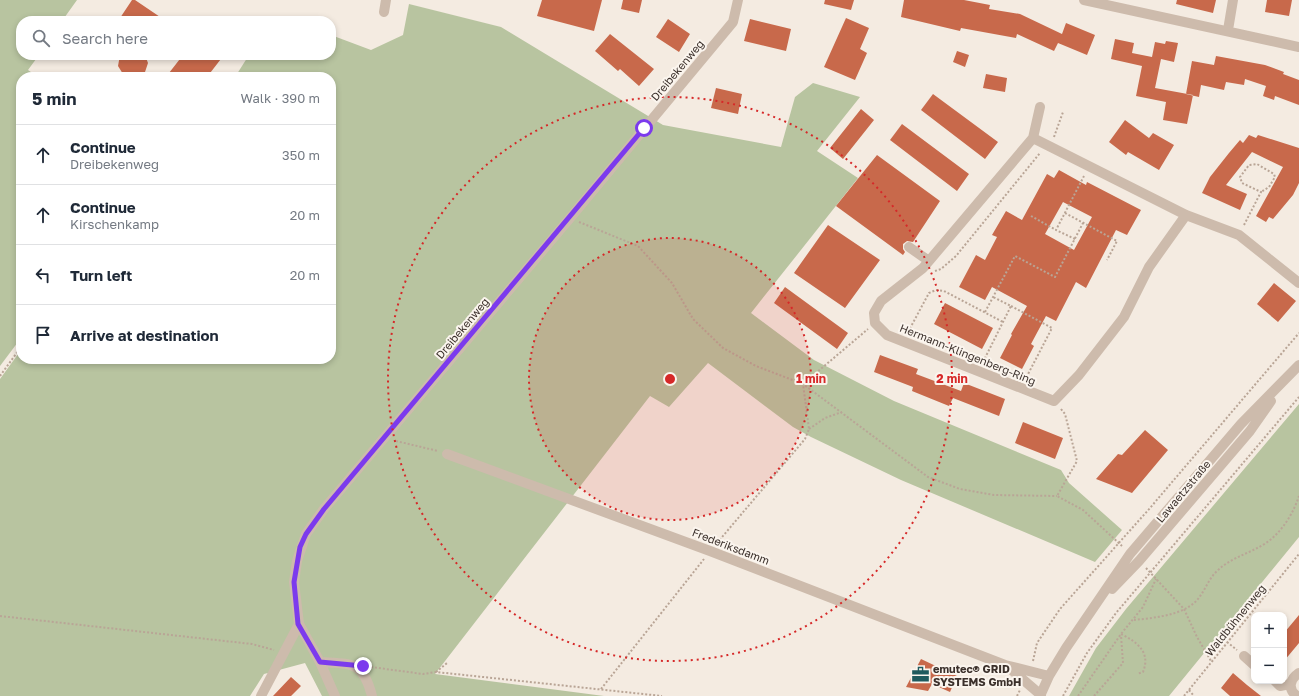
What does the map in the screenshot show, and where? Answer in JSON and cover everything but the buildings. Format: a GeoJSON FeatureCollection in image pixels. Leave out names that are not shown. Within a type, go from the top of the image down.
{"type":"FeatureCollection","features":[{"type":"Feature","properties":{"kind":"street"},"geometry":{"type":"LineString","coordinates":[[384,12],[386,0]]}},
{"type":"Feature","properties":{"kind":"street","name":"Dreibekenweg"},"geometry":{"type":"LineString","coordinates":[[298,624],[294,582],[300,547],[306,534],[324,509],[570,218],[733,22],[738,0]]}},
{"type":"Feature","properties":{"kind":"street"},"geometry":{"type":"LineString","coordinates":[[1084,0],[1299,46]]}},
{"type":"Feature","properties":{"kind":"street"},"geometry":{"type":"LineString","coordinates":[[1228,30],[1233,0]]}},
{"type":"Feature","properties":{"kind":"street"},"geometry":{"type":"LineString","coordinates":[[875,323],[874,312],[881,301],[926,264],[1033,138],[1040,107]]}},
{"type":"Feature","properties":{"kind":"street"},"geometry":{"type":"LineString","coordinates":[[1033,138],[1186,215],[1239,235],[1299,283]]}},
{"type":"Feature","properties":{"kind":"street"},"geometry":{"type":"LineString","coordinates":[[1054,401],[1078,375],[1124,317],[1149,267],[1186,215]]}},
{"type":"Feature","properties":{"kind":"street"},"geometry":{"type":"LineString","coordinates":[[909,247],[926,264]]}},
{"type":"Feature","properties":{"kind":"street","name":"Hermann-Klingenberg-Ring"},"geometry":{"type":"LineString","coordinates":[[875,323],[887,335],[902,342],[1054,401]]}},
{"type":"Feature","properties":{"kind":"street","name":"Lawaetzstraße"},"geometry":{"type":"LineString","coordinates":[[1040,695],[1049,676],[1090,610],[1130,554],[1241,424],[1285,381],[1299,365]]}},
{"type":"Feature","properties":{"kind":"street","name":"Lawaetzstraße"},"geometry":{"type":"LineString","coordinates":[[1090,610],[1139,561],[1250,431],[1285,381]]}},
{"type":"Feature","properties":{"kind":"street","name":"Frederiksdamm"},"geometry":{"type":"LineString","coordinates":[[447,454],[710,551],[1005,665],[1049,676]]}},
{"type":"Feature","properties":{"kind":"street"},"geometry":{"type":"LineString","coordinates":[[261,696],[298,624]]}},
{"type":"Feature","properties":{"kind":"street"},"geometry":{"type":"LineString","coordinates":[[298,624],[320,662],[335,696]]}},
{"type":"Feature","properties":{"kind":"street"},"geometry":{"type":"LineString","coordinates":[[1244,656],[1251,662]]}},
{"type":"Feature","properties":{"kind":"street"},"geometry":{"type":"LineString","coordinates":[[320,662],[354,665],[360,669],[365,677],[372,696]]}},
{"type":"Feature","properties":{"kind":"street","name":"Frederiksdamm"},"geometry":{"type":"LineString","coordinates":[[1005,665],[1040,695]]}},
{"type":"Feature","properties":{"kind":"street"},"geometry":{"type":"LineString","coordinates":[[1297,696],[1294,694],[1290,684],[1292,679],[1299,673]]}},
{"type":"Feature","properties":{"kind":"street"},"geometry":{"type":"LineString","coordinates":[[1278,684],[1280,686],[1290,684]]}},
{"type":"Feature","properties":{"kind":"path"},"geometry":{"type":"LineString","coordinates":[[926,264],[928,271],[936,271],[941,269],[956,256],[1046,144],[1054,137],[1063,112]]}},
{"type":"Feature","properties":{"kind":"path"},"geometry":{"type":"LineString","coordinates":[[1239,235],[1261,192],[1269,187],[1275,177],[1274,174],[1257,164],[1249,165],[1240,177],[1242,183],[1261,192]]}},
{"type":"Feature","properties":{"kind":"path"},"geometry":{"type":"LineString","coordinates":[[1056,230],[1089,166]]}},
{"type":"Feature","properties":{"kind":"path"},"geometry":{"type":"LineString","coordinates":[[1065,213],[1117,240],[1107,260]]}},
{"type":"Feature","properties":{"kind":"path"},"geometry":{"type":"LineString","coordinates":[[1031,216],[1075,239]]}},
{"type":"Feature","properties":{"kind":"path"},"geometry":{"type":"LineString","coordinates":[[570,218],[638,246],[672,283],[693,319],[723,348],[756,366],[803,384],[928,477],[960,489],[994,495],[1057,496],[1083,510],[1130,554]]}},
{"type":"Feature","properties":{"kind":"path"},"geometry":{"type":"LineString","coordinates":[[985,312],[1015,256],[1055,277],[1083,223]]}},
{"type":"Feature","properties":{"kind":"path"},"geometry":{"type":"LineString","coordinates":[[902,342],[929,293],[936,290],[944,291],[1003,322]]}},
{"type":"Feature","properties":{"kind":"path"},"geometry":{"type":"LineString","coordinates":[[993,297],[1052,328],[1021,388]]}},
{"type":"Feature","properties":{"kind":"path"},"geometry":{"type":"LineString","coordinates":[[988,352],[1011,306]]}},
{"type":"Feature","properties":{"kind":"path"},"geometry":{"type":"LineString","coordinates":[[803,384],[875,323]]}},
{"type":"Feature","properties":{"kind":"path"},"geometry":{"type":"LineString","coordinates":[[1032,671],[1037,643],[1060,609],[1119,543],[1299,333]]}},
{"type":"Feature","properties":{"kind":"path"},"geometry":{"type":"LineString","coordinates":[[0,376],[16,354]]}},
{"type":"Feature","properties":{"kind":"path"},"geometry":{"type":"LineString","coordinates":[[601,689],[710,551],[805,439],[809,429],[803,384]]}},
{"type":"Feature","properties":{"kind":"path"},"geometry":{"type":"LineString","coordinates":[[1063,696],[1098,636],[1204,506],[1299,397]]}},
{"type":"Feature","properties":{"kind":"path"},"geometry":{"type":"LineString","coordinates":[[1054,401],[1065,414],[1077,461],[1057,496]]}},
{"type":"Feature","properties":{"kind":"path"},"geometry":{"type":"LineString","coordinates":[[809,429],[825,418],[842,412]]}},
{"type":"Feature","properties":{"kind":"path"},"geometry":{"type":"LineString","coordinates":[[384,438],[447,454]]}},
{"type":"Feature","properties":{"kind":"path"},"geometry":{"type":"LineString","coordinates":[[1134,620],[1164,616],[1184,609],[1197,600],[1216,572],[1233,558],[1266,543],[1280,531],[1298,504],[1299,496]]}},
{"type":"Feature","properties":{"kind":"path","name":"Waldbühnenweg"},"geometry":{"type":"LineString","coordinates":[[1184,696],[1299,554]]}},
{"type":"Feature","properties":{"kind":"path"},"geometry":{"type":"LineString","coordinates":[[1139,561],[1184,609],[1197,637],[1211,661]]}},
{"type":"Feature","properties":{"kind":"path"},"geometry":{"type":"LineString","coordinates":[[1078,696],[1121,634],[1134,620],[1143,607],[1156,578]]}},
{"type":"Feature","properties":{"kind":"path"},"geometry":{"type":"LineString","coordinates":[[0,616],[252,644],[284,653]]}},
{"type":"Feature","properties":{"kind":"path"},"geometry":{"type":"LineString","coordinates":[[1121,634],[1136,641],[1141,647],[1146,664],[1142,672],[1137,674]]}},
{"type":"Feature","properties":{"kind":"path"},"geometry":{"type":"LineString","coordinates":[[1094,696],[1123,663],[1121,634]]}},
{"type":"Feature","properties":{"kind":"path"},"geometry":{"type":"LineString","coordinates":[[436,672],[447,663]]}},
{"type":"Feature","properties":{"kind":"path"},"geometry":{"type":"LineString","coordinates":[[354,665],[423,674],[436,672],[662,696]]}},
{"type":"Feature","properties":{"kind":"path"},"geometry":{"type":"LineString","coordinates":[[1017,696],[1024,682]]}},
{"type":"Feature","properties":{"kind":"path"},"geometry":{"type":"LineString","coordinates":[[1189,690],[1194,696]]}},
{"type":"Feature","properties":{"kind":"green space"},"geometry":{"type":"Polygon","coordinates":[[[0,0],[77,0],[66,16],[16,16],[16,60],[35,60],[28,70],[31,72],[16,72],[16,345],[0,366],[0,0]]]}},
{"type":"Feature","properties":{"kind":"green space"},"geometry":{"type":"Polygon","coordinates":[[[409,4],[501,27],[663,125],[781,147],[795,97],[813,83],[860,97],[817,151],[858,178],[751,313],[814,360],[894,401],[1061,470],[1069,483],[1122,530],[1095,562],[901,480],[811,437],[793,427],[708,363],[669,407],[650,396],[435,674],[604,696],[322,696],[305,663],[264,674],[250,696],[0,696],[0,379],[16,357],[16,364],[336,364],[336,72],[238,72],[246,60],[336,60],[336,37],[371,50],[403,35],[409,4]]]}},
{"type":"Feature","properties":{"kind":"green space"},"geometry":{"type":"Polygon","coordinates":[[[1299,404],[1299,537],[1169,696],[1069,696],[1096,648],[1126,609],[1299,404]]]}},
{"type":"Feature","properties":{"kind":"place","name":"emutec® GRID SYSTEMS GmbH"},"geometry":{"type":"Point","coordinates":[920,674]}},
{"type":"Feature","properties":{"kind":"route"},"geometry":{"type":"LineString","coordinates":[[363,666],[320,662],[298,624],[294,582],[300,547],[306,534],[324,509],[570,218],[644,128]]}}]}
